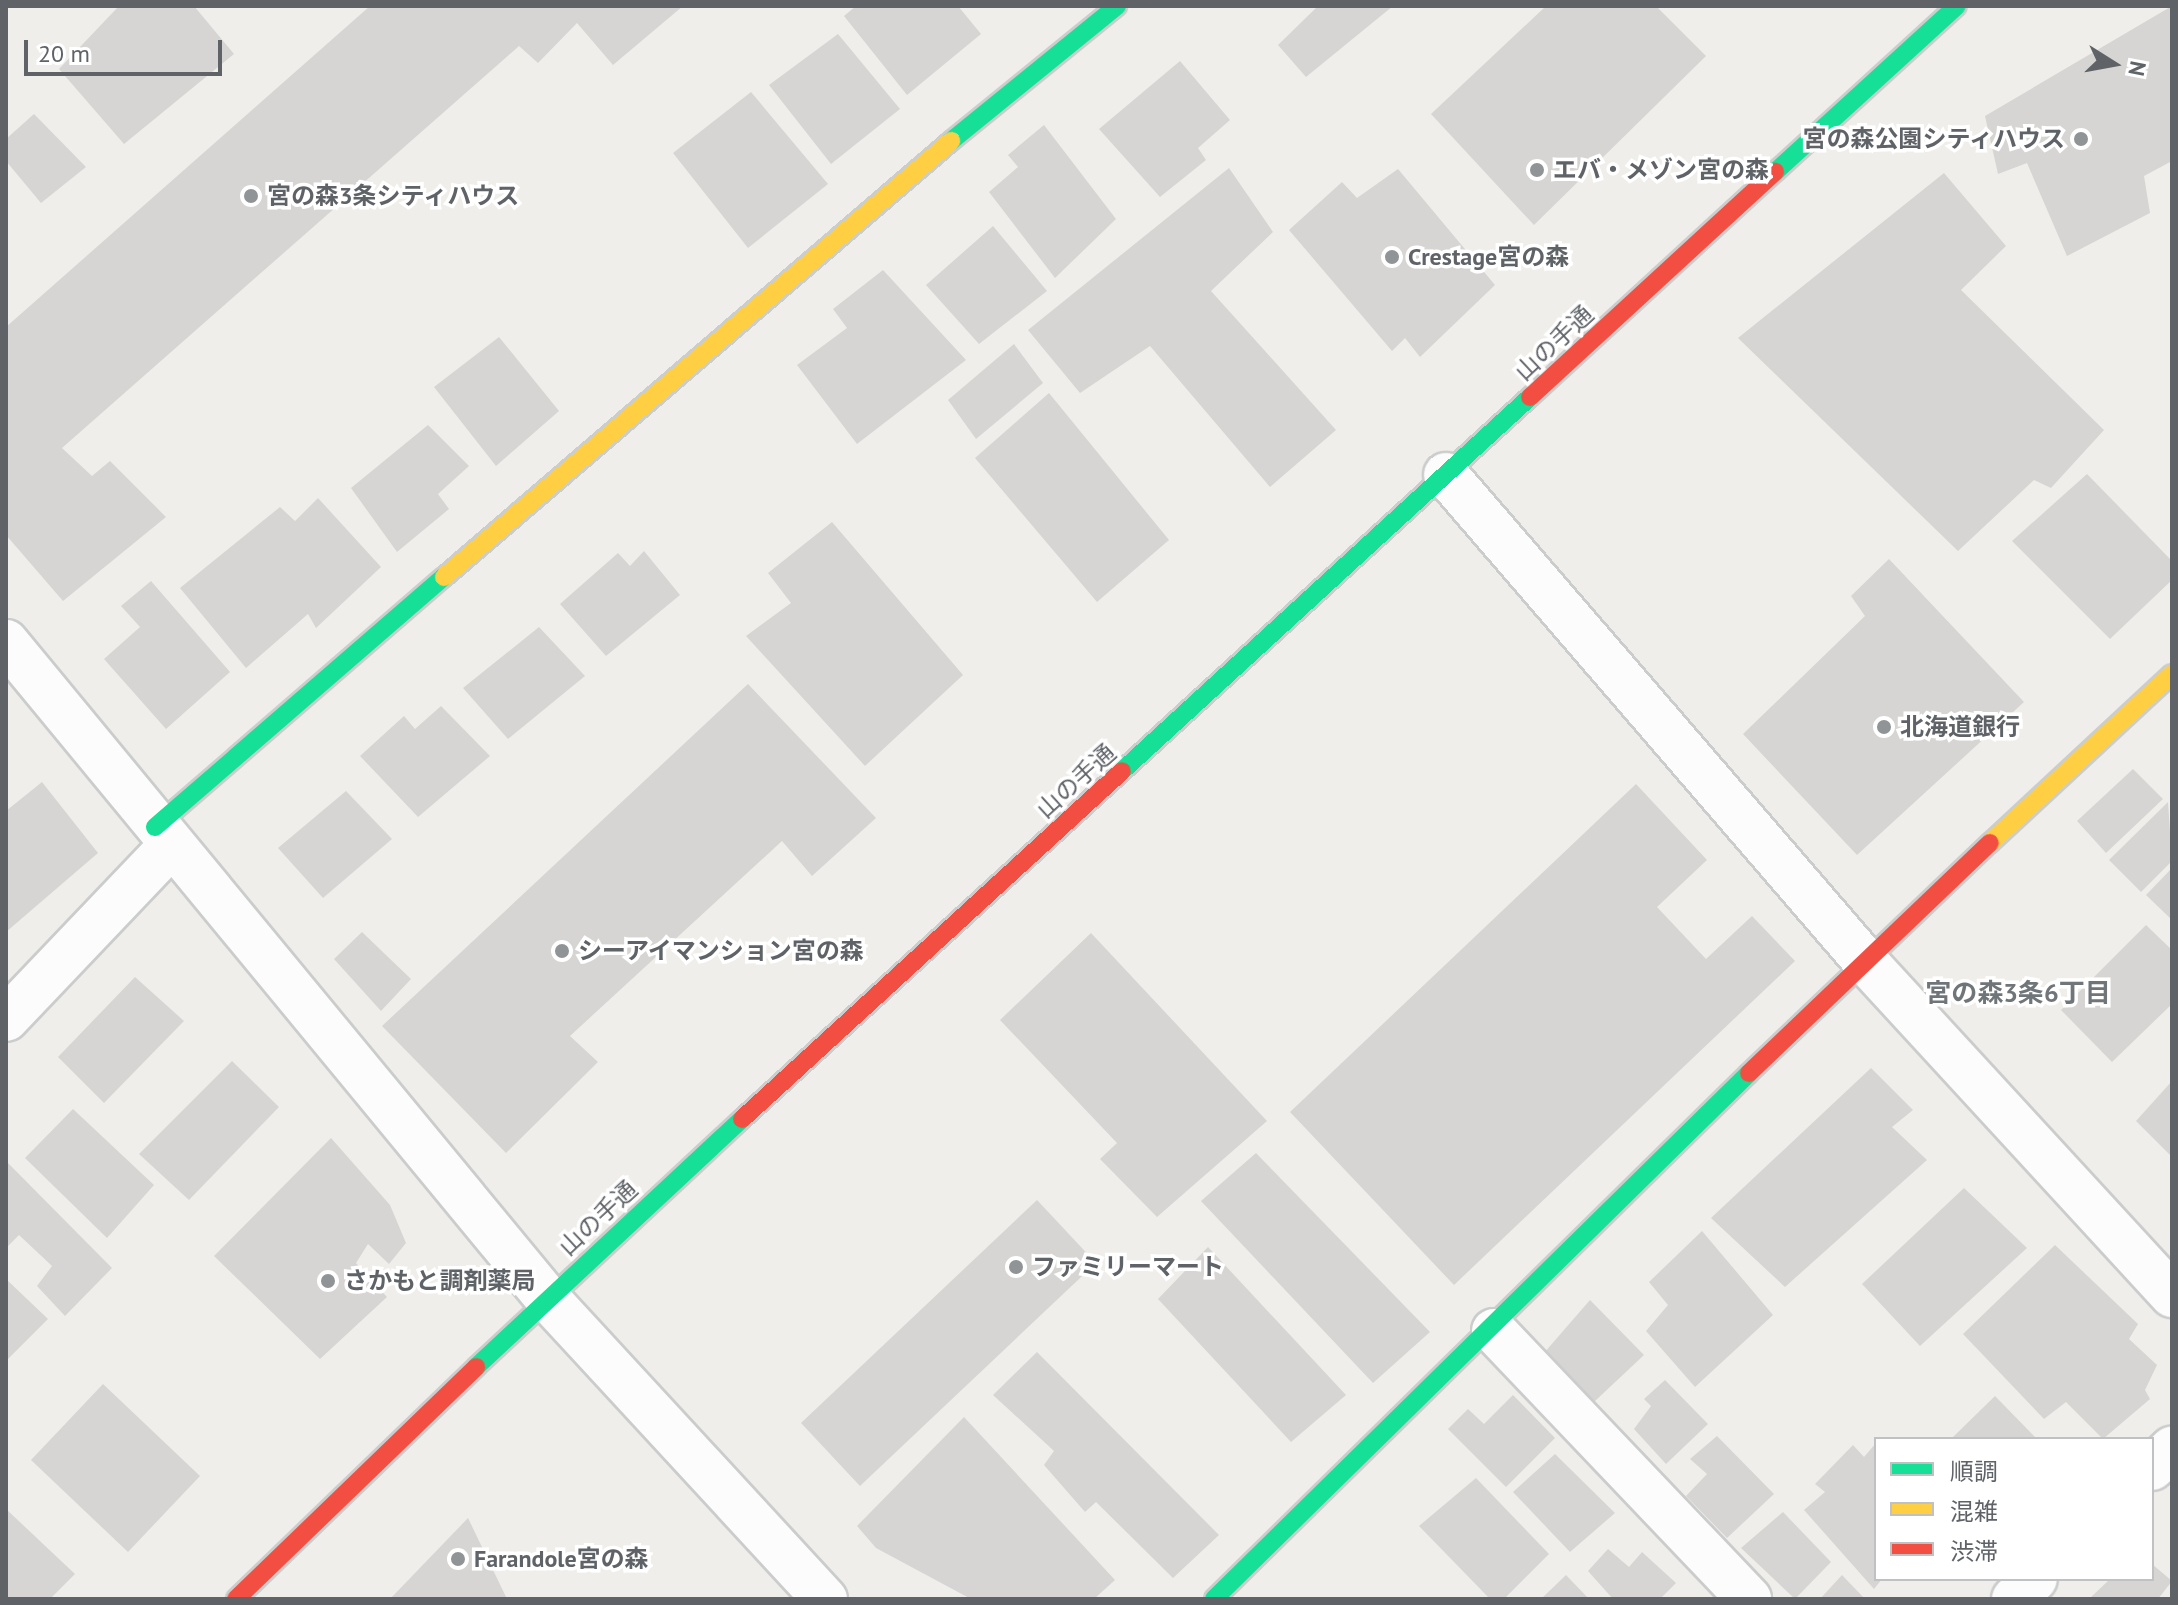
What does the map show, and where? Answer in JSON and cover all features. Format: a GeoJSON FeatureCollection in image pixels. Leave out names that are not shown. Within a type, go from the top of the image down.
{"type":"FeatureCollection","features":[{"type":"Feature","properties":{"kind":"street"},"geometry":{"type":"LineString","coordinates":[[6,1019],[163,837],[883,197],[1117,6]]}},
{"type":"Feature","properties":{"kind":"street","name":"山の手通"},"geometry":{"type":"LineString","coordinates":[[236,1599],[547,1298],[1957,6]]}},
{"type":"Feature","properties":{"kind":"street"},"geometry":{"type":"LineString","coordinates":[[1446,475],[1865,961],[2172,1295]]}},
{"type":"Feature","properties":{"kind":"street"},"geometry":{"type":"LineString","coordinates":[[6,642],[163,837],[547,1298],[825,1599]]}},
{"type":"Feature","properties":{"kind":"street"},"geometry":{"type":"LineString","coordinates":[[1214,1599],[1494,1331],[1865,961],[2172,674]]}},
{"type":"Feature","properties":{"kind":"street"},"geometry":{"type":"LineString","coordinates":[[1494,1331],[1749,1599]]}},
{"type":"Feature","properties":{"kind":"street"},"geometry":{"type":"LineString","coordinates":[[2154,1466],[2172,1449]]}},
{"type":"Feature","properties":{"kind":"street"},"geometry":{"type":"LineString","coordinates":[[2014,1599],[2033,1581]]}},
{"type":"Feature","properties":{"kind":"building"},"geometry":{"type":"Polygon","coordinates":[[[119,6],[194,6],[234,54],[124,144],[59,69],[119,6]]]}},
{"type":"Feature","properties":{"kind":"building","name":"宮の森3条シティハウス"},"geometry":{"type":"Polygon","coordinates":[[[370,6],[683,6],[613,65],[577,23],[538,63],[519,46],[62,448],[92,476],[110,461],[166,517],[63,601],[6,535],[6,327],[370,6]]]}},
{"type":"Feature","properties":{"kind":"building"},"geometry":{"type":"Polygon","coordinates":[[[856,6],[958,6],[981,34],[907,95],[844,16],[856,6]]]}},
{"type":"Feature","properties":{"kind":"building"},"geometry":{"type":"Polygon","coordinates":[[[1318,6],[1393,6],[1306,77],[1278,45],[1318,6]]]}},
{"type":"Feature","properties":{"kind":"building","name":"エバ・メゾン宮の森"},"geometry":{"type":"Polygon","coordinates":[[[1546,6],[1656,6],[1706,56],[1534,225],[1431,114],[1546,6]]]}},
{"type":"Feature","properties":{"kind":"building","name":"宮の森公園シティハウス"},"geometry":{"type":"Polygon","coordinates":[[[2172,6],[2172,161],[2144,176],[2150,213],[2067,256],[2027,163],[1998,174],[1985,116],[2172,6]]]}},
{"type":"Feature","properties":{"kind":"building"},"geometry":{"type":"Polygon","coordinates":[[[838,34],[900,109],[831,164],[769,85],[838,34]]]}},
{"type":"Feature","properties":{"kind":"building"},"geometry":{"type":"Polygon","coordinates":[[[1180,61],[1230,120],[1198,148],[1206,160],[1160,197],[1099,129],[1180,61]]]}},
{"type":"Feature","properties":{"kind":"building"},"geometry":{"type":"Polygon","coordinates":[[[751,92],[828,184],[748,248],[673,153],[751,92]]]}},
{"type":"Feature","properties":{"kind":"building"},"geometry":{"type":"Polygon","coordinates":[[[34,114],[86,167],[41,203],[6,161],[6,139],[34,114]]]}},
{"type":"Feature","properties":{"kind":"building"},"geometry":{"type":"Polygon","coordinates":[[[1044,125],[1116,219],[1055,278],[989,192],[1018,167],[1008,155],[1044,125]]]}},
{"type":"Feature","properties":{"kind":"building"},"geometry":{"type":"Polygon","coordinates":[[[1229,168],[1273,232],[1211,291],[1336,430],[1270,487],[1150,346],[1080,393],[1028,330],[1229,168]]]}},
{"type":"Feature","properties":{"kind":"building","name":"Crestage宮の森"},"geometry":{"type":"Polygon","coordinates":[[[1398,169],[1495,285],[1420,357],[1405,338],[1392,351],[1289,230],[1342,182],[1357,198],[1398,169]]]}},
{"type":"Feature","properties":{"kind":"building"},"geometry":{"type":"Polygon","coordinates":[[[1944,173],[2006,246],[1961,290],[2104,430],[2051,488],[2034,480],[1958,551],[1738,338],[1944,173]]]}},
{"type":"Feature","properties":{"kind":"building"},"geometry":{"type":"Polygon","coordinates":[[[993,226],[1047,291],[979,344],[926,285],[993,226]]]}},
{"type":"Feature","properties":{"kind":"building"},"geometry":{"type":"Polygon","coordinates":[[[883,270],[966,360],[857,444],[797,365],[847,328],[833,309],[883,270]]]}},
{"type":"Feature","properties":{"kind":"building"},"geometry":{"type":"Polygon","coordinates":[[[499,337],[559,411],[496,466],[434,387],[499,337]]]}},
{"type":"Feature","properties":{"kind":"building"},"geometry":{"type":"Polygon","coordinates":[[[1014,344],[1043,383],[976,439],[948,400],[1014,344]]]}},
{"type":"Feature","properties":{"kind":"building"},"geometry":{"type":"Polygon","coordinates":[[[1049,393],[1169,540],[1097,602],[975,458],[1049,393]]]}},
{"type":"Feature","properties":{"kind":"building"},"geometry":{"type":"Polygon","coordinates":[[[428,425],[469,466],[438,494],[449,509],[397,552],[351,488],[428,425]]]}},
{"type":"Feature","properties":{"kind":"building"},"geometry":{"type":"Polygon","coordinates":[[[2087,474],[2172,561],[2172,580],[2110,639],[2012,541],[2087,474]]]}},
{"type":"Feature","properties":{"kind":"building"},"geometry":{"type":"Polygon","coordinates":[[[318,498],[381,567],[316,628],[308,614],[246,668],[180,588],[280,507],[295,521],[318,498]]]}},
{"type":"Feature","properties":{"kind":"building"},"geometry":{"type":"Polygon","coordinates":[[[832,522],[963,675],[865,766],[746,636],[791,603],[768,573],[832,522]]]}},
{"type":"Feature","properties":{"kind":"building"},"geometry":{"type":"Polygon","coordinates":[[[644,551],[680,595],[606,656],[560,604],[618,553],[630,566],[644,551]]]}},
{"type":"Feature","properties":{"kind":"building"},"geometry":{"type":"Polygon","coordinates":[[[1889,559],[2024,702],[1857,855],[1743,734],[1865,616],[1851,596],[1889,559]]]}},
{"type":"Feature","properties":{"kind":"building"},"geometry":{"type":"Polygon","coordinates":[[[151,581],[230,672],[166,729],[104,659],[140,627],[121,606],[151,581]]]}},
{"type":"Feature","properties":{"kind":"building"},"geometry":{"type":"Polygon","coordinates":[[[539,627],[585,676],[508,739],[463,688],[539,627]]]}},
{"type":"Feature","properties":{"kind":"building","name":"シーアイマンション宮の森"},"geometry":{"type":"Polygon","coordinates":[[[748,684],[876,818],[812,876],[782,841],[570,1036],[598,1062],[506,1153],[382,1026],[748,684]]]}},
{"type":"Feature","properties":{"kind":"building"},"geometry":{"type":"Polygon","coordinates":[[[441,706],[490,756],[418,817],[360,756],[404,716],[415,729],[441,706]]]}},
{"type":"Feature","properties":{"kind":"building"},"geometry":{"type":"Polygon","coordinates":[[[2133,769],[2163,799],[2106,853],[2077,821],[2133,769]]]}},
{"type":"Feature","properties":{"kind":"building"},"geometry":{"type":"Polygon","coordinates":[[[42,782],[98,853],[6,932],[6,811],[42,782]]]}},
{"type":"Feature","properties":{"kind":"building"},"geometry":{"type":"Polygon","coordinates":[[[1636,784],[1707,860],[1657,907],[1706,959],[1752,916],[1795,961],[1454,1285],[1290,1112],[1636,784]]]}},
{"type":"Feature","properties":{"kind":"building"},"geometry":{"type":"Polygon","coordinates":[[[346,791],[392,839],[323,898],[278,848],[346,791]]]}},
{"type":"Feature","properties":{"kind":"building"},"geometry":{"type":"Polygon","coordinates":[[[2168,802],[2172,861],[2141,892],[2109,860],[2168,802]]]}},
{"type":"Feature","properties":{"kind":"building"},"geometry":{"type":"Polygon","coordinates":[[[2172,868],[2172,920],[2146,895],[2172,868]]]}},
{"type":"Feature","properties":{"kind":"building"},"geometry":{"type":"Polygon","coordinates":[[[2146,925],[2172,950],[2172,1004],[2112,1062],[2061,1010],[2146,925]]]}},
{"type":"Feature","properties":{"kind":"building"},"geometry":{"type":"Polygon","coordinates":[[[362,932],[411,979],[381,1011],[334,959],[362,932]]]}},
{"type":"Feature","properties":{"kind":"building"},"geometry":{"type":"Polygon","coordinates":[[[1091,933],[1267,1121],[1157,1217],[1100,1159],[1117,1143],[1000,1020],[1091,933]]]}},
{"type":"Feature","properties":{"kind":"building"},"geometry":{"type":"Polygon","coordinates":[[[135,977],[184,1021],[104,1103],[58,1057],[135,977]]]}},
{"type":"Feature","properties":{"kind":"building"},"geometry":{"type":"Polygon","coordinates":[[[232,1061],[279,1107],[189,1200],[139,1154],[232,1061]]]}},
{"type":"Feature","properties":{"kind":"building"},"geometry":{"type":"Polygon","coordinates":[[[1871,1068],[1913,1110],[1892,1127],[1927,1160],[1785,1287],[1711,1218],[1871,1068]]]}},
{"type":"Feature","properties":{"kind":"building"},"geometry":{"type":"Polygon","coordinates":[[[2172,1081],[2172,1157],[2136,1121],[2172,1081]]]}},
{"type":"Feature","properties":{"kind":"building"},"geometry":{"type":"Polygon","coordinates":[[[73,1109],[154,1185],[107,1238],[25,1158],[73,1109]]]}},
{"type":"Feature","properties":{"kind":"building"},"geometry":{"type":"Polygon","coordinates":[[[331,1138],[390,1205],[406,1243],[389,1264],[368,1244],[356,1263],[387,1297],[320,1359],[214,1256],[331,1138]]]}},
{"type":"Feature","properties":{"kind":"building"},"geometry":{"type":"Polygon","coordinates":[[[1256,1153],[1430,1332],[1373,1383],[1201,1201],[1256,1153]]]}},
{"type":"Feature","properties":{"kind":"building"},"geometry":{"type":"Polygon","coordinates":[[[6,1161],[112,1268],[65,1316],[37,1286],[52,1266],[19,1235],[6,1248],[6,1161]]]}},
{"type":"Feature","properties":{"kind":"building"},"geometry":{"type":"Polygon","coordinates":[[[1964,1188],[2027,1248],[1920,1346],[1862,1284],[1964,1188]]]}},
{"type":"Feature","properties":{"kind":"building"},"geometry":{"type":"Polygon","coordinates":[[[1037,1200],[1096,1263],[860,1486],[801,1423],[1037,1200]]]}},
{"type":"Feature","properties":{"kind":"building"},"geometry":{"type":"Polygon","coordinates":[[[1702,1231],[1773,1315],[1695,1387],[1646,1331],[1668,1305],[1649,1282],[1702,1231]]]}},
{"type":"Feature","properties":{"kind":"building"},"geometry":{"type":"Polygon","coordinates":[[[2055,1245],[2138,1324],[2129,1339],[2157,1365],[2145,1390],[2150,1399],[2105,1437],[2101,1437],[2066,1402],[2044,1419],[1963,1334],[2055,1245]]]}},
{"type":"Feature","properties":{"kind":"building"},"geometry":{"type":"Polygon","coordinates":[[[1208,1247],[1346,1395],[1291,1442],[1158,1299],[1208,1247]]]}},
{"type":"Feature","properties":{"kind":"building"},"geometry":{"type":"Polygon","coordinates":[[[6,1279],[48,1319],[6,1361],[6,1279]]]}},
{"type":"Feature","properties":{"kind":"building"},"geometry":{"type":"Polygon","coordinates":[[[1590,1300],[1644,1355],[1594,1402],[1544,1353],[1590,1300]]]}},
{"type":"Feature","properties":{"kind":"building"},"geometry":{"type":"Polygon","coordinates":[[[1037,1352],[1219,1535],[1173,1578],[1096,1502],[1085,1512],[1044,1465],[1054,1451],[993,1395],[1037,1352]]]}},
{"type":"Feature","properties":{"kind":"building"},"geometry":{"type":"Polygon","coordinates":[[[1665,1380],[1708,1424],[1666,1464],[1634,1429],[1651,1406],[1644,1399],[1665,1380]]]}},
{"type":"Feature","properties":{"kind":"building"},"geometry":{"type":"Polygon","coordinates":[[[103,1384],[200,1476],[128,1552],[31,1460],[103,1384]]]}},
{"type":"Feature","properties":{"kind":"building"},"geometry":{"type":"Polygon","coordinates":[[[1513,1395],[1555,1438],[1506,1487],[1448,1429],[1468,1409],[1484,1424],[1513,1395]]]}},
{"type":"Feature","properties":{"kind":"building"},"geometry":{"type":"Polygon","coordinates":[[[1995,1396],[2035,1437],[1953,1437],[1995,1396]]]}},
{"type":"Feature","properties":{"kind":"building"},"geometry":{"type":"Polygon","coordinates":[[[964,1417],[1115,1580],[1094,1599],[971,1599],[876,1548],[857,1526],[964,1417]]]}},
{"type":"Feature","properties":{"kind":"building"},"geometry":{"type":"Polygon","coordinates":[[[1717,1436],[1774,1494],[1727,1538],[1686,1496],[1707,1474],[1690,1459],[1717,1436]]]}},
{"type":"Feature","properties":{"kind":"building"},"geometry":{"type":"Polygon","coordinates":[[[1853,1445],[1864,1457],[1874,1445],[1874,1581],[1880,1581],[1874,1589],[1804,1510],[1825,1492],[1815,1484],[1853,1445]]]}},
{"type":"Feature","properties":{"kind":"building"},"geometry":{"type":"Polygon","coordinates":[[[1555,1454],[1615,1513],[1570,1552],[1513,1492],[1555,1454]]]}},
{"type":"Feature","properties":{"kind":"building"},"geometry":{"type":"Polygon","coordinates":[[[1476,1478],[1549,1554],[1504,1599],[1490,1599],[1419,1526],[1476,1478]]]}},
{"type":"Feature","properties":{"kind":"building"},"geometry":{"type":"Polygon","coordinates":[[[6,1509],[75,1574],[50,1599],[6,1599],[6,1509]]]}},
{"type":"Feature","properties":{"kind":"building"},"geometry":{"type":"Polygon","coordinates":[[[1783,1512],[1831,1562],[1795,1599],[1741,1548],[1783,1512]]]}},
{"type":"Feature","properties":{"kind":"building","name":"Farandole宮の森"},"geometry":{"type":"Polygon","coordinates":[[[468,1518],[507,1599],[390,1599],[468,1518]]]}},
{"type":"Feature","properties":{"kind":"building"},"geometry":{"type":"Polygon","coordinates":[[[1608,1549],[1629,1567],[1642,1552],[1676,1583],[1660,1599],[1613,1599],[1588,1571],[1608,1549]]]}},
{"type":"Feature","properties":{"kind":"building"},"geometry":{"type":"Polygon","coordinates":[[[2154,1566],[2172,1581],[2158,1599],[2089,1599],[2108,1581],[2154,1581],[2154,1566]]]}},
{"type":"Feature","properties":{"kind":"building"},"geometry":{"type":"Polygon","coordinates":[[[1566,1575],[1589,1599],[1541,1599],[1566,1575]]]}},
{"type":"Feature","properties":{"kind":"building"},"geometry":{"type":"Polygon","coordinates":[[[1842,1575],[1865,1599],[1820,1599],[1842,1575]]]}},
{"type":"Feature","properties":{"kind":"traffic: fast"},"geometry":{"type":"LineString","coordinates":[[951,141],[1117,6]]}},
{"type":"Feature","properties":{"kind":"traffic: fast"},"geometry":{"type":"LineString","coordinates":[[1775,172],[1957,6]]}},
{"type":"Feature","properties":{"kind":"traffic: fast"},"geometry":{"type":"LineString","coordinates":[[1122,771],[1530,397]]}},
{"type":"Feature","properties":{"kind":"traffic: fast"},"geometry":{"type":"LineString","coordinates":[[155,827],[444,577]]}},
{"type":"Feature","properties":{"kind":"traffic: fast"},"geometry":{"type":"LineString","coordinates":[[1214,1599],[1749,1073]]}},
{"type":"Feature","properties":{"kind":"traffic: fast"},"geometry":{"type":"LineString","coordinates":[[476,1367],[742,1119]]}},
{"type":"Feature","properties":{"kind":"traffic: slow"},"geometry":{"type":"LineString","coordinates":[[444,577],[951,141]]}},
{"type":"Feature","properties":{"kind":"traffic: slow"},"geometry":{"type":"LineString","coordinates":[[1990,843],[2172,674]]}},
{"type":"Feature","properties":{"kind":"traffic: jam"},"geometry":{"type":"LineString","coordinates":[[1530,397],[1775,172]]}},
{"type":"Feature","properties":{"kind":"traffic: jam"},"geometry":{"type":"LineString","coordinates":[[742,1119],[1122,771]]}},
{"type":"Feature","properties":{"kind":"traffic: jam"},"geometry":{"type":"LineString","coordinates":[[1749,1073],[1990,843]]}},
{"type":"Feature","properties":{"kind":"traffic: jam"},"geometry":{"type":"LineString","coordinates":[[236,1599],[476,1367]]}},
{"type":"Feature","properties":{"kind":"place","name":"宮の森公園シティハウス"},"geometry":{"type":"Point","coordinates":[2081,139]}},
{"type":"Feature","properties":{"kind":"place","name":"エバ・メゾン宮の森"},"geometry":{"type":"Point","coordinates":[1537,170]}},
{"type":"Feature","properties":{"kind":"place","name":"宮の森3条シティハウス"},"geometry":{"type":"Point","coordinates":[251,196]}},
{"type":"Feature","properties":{"kind":"place","name":"Crestage宮の森"},"geometry":{"type":"Point","coordinates":[1392,257]}},
{"type":"Feature","properties":{"kind":"place","name":"北海道銀行"},"geometry":{"type":"Point","coordinates":[1884,727]}},
{"type":"Feature","properties":{"kind":"place","name":"シーアイマンション宮の森"},"geometry":{"type":"Point","coordinates":[562,951]}},
{"type":"Feature","properties":{"kind":"place","name":"ファミリーマート"},"geometry":{"type":"Point","coordinates":[1016,1267]}},
{"type":"Feature","properties":{"kind":"place","name":"さかもと調剤薬局"},"geometry":{"type":"Point","coordinates":[328,1281]}},
{"type":"Feature","properties":{"kind":"place","name":"Farandole宮の森"},"geometry":{"type":"Point","coordinates":[458,1559]}},
{"type":"Feature","properties":{"kind":"district","name":"宮の森3条6丁目"},"geometry":{"type":"Point","coordinates":[2018,993]}}]}
